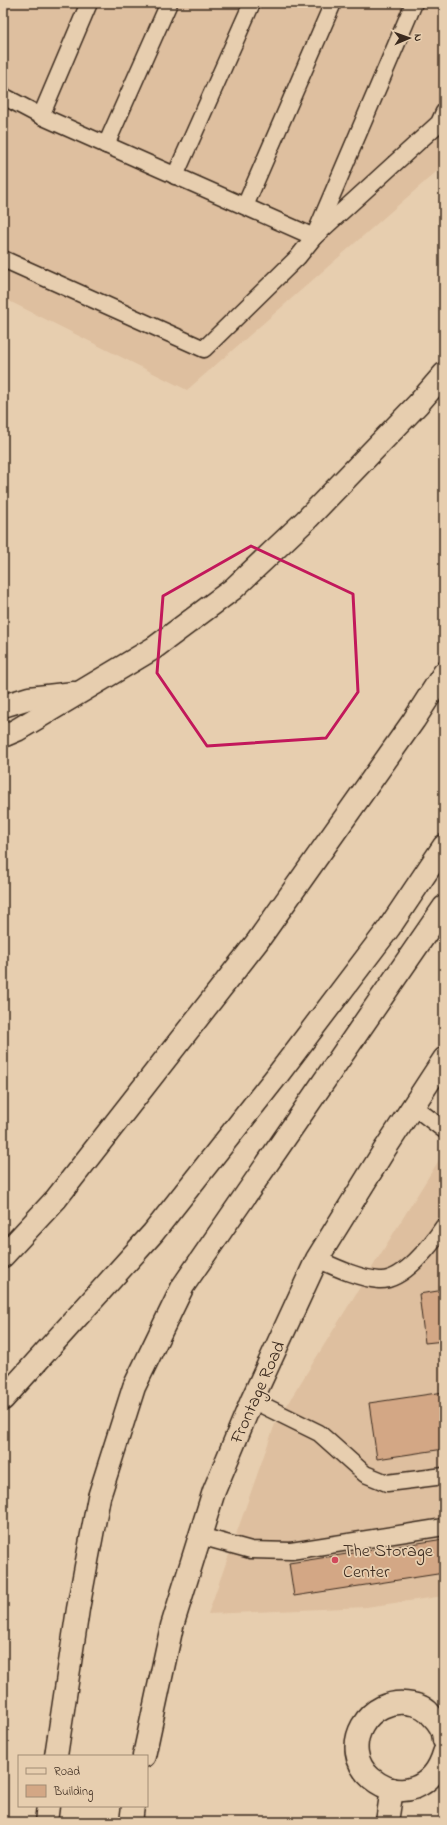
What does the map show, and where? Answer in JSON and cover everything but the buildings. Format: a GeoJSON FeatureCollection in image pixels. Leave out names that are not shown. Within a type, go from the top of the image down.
{"type":"FeatureCollection","features":[{"type":"Feature","properties":{"kind":"main road"},"geometry":{"type":"LineString","coordinates":[[3,736],[17,730],[154,648],[233,589],[306,520],[418,404],[444,374]]}},
{"type":"Feature","properties":{"kind":"main road"},"geometry":{"type":"LineString","coordinates":[[3,1256],[56,1199],[257,942],[414,720],[444,673]]}},
{"type":"Feature","properties":{"kind":"main road"},"geometry":{"type":"LineString","coordinates":[[3,706],[29,698],[81,692]]}},
{"type":"Feature","properties":{"kind":"main road"},"geometry":{"type":"LineString","coordinates":[[3,1398],[153,1233],[276,1077],[370,953],[444,846]]}},
{"type":"Feature","properties":{"kind":"main road"},"geometry":{"type":"LineString","coordinates":[[56,1755],[78,1609],[99,1497],[134,1387],[183,1286],[444,907]]}},
{"type":"Feature","properties":{"kind":"main road","name":"Frontage Road"},"geometry":{"type":"LineString","coordinates":[[144,1755],[172,1626],[214,1491],[252,1400],[318,1259],[384,1149],[444,1059]]}},
{"type":"Feature","properties":{"kind":"main road"},"geometry":{"type":"LineString","coordinates":[[444,1740],[438,1723],[429,1712],[417,1705],[402,1702],[388,1704],[375,1710],[365,1720],[359,1733],[357,1748],[360,1762],[368,1774],[378,1784],[392,1789],[406,1790],[420,1785],[432,1777],[440,1765],[444,1752]]}},
{"type":"Feature","properties":{"kind":"main road"},"geometry":{"type":"LineString","coordinates":[[387,1822],[392,1789]]}},
{"type":"Feature","properties":{"kind":"main road"},"geometry":{"type":"LineString","coordinates":[[46,1822],[48,1807]]}},
{"type":"Feature","properties":{"kind":"main road"},"geometry":{"type":"LineString","coordinates":[[131,1822],[133,1807]]}},
{"type":"Feature","properties":{"kind":"lane"},"geometry":{"type":"LineString","coordinates":[[41,116],[89,3]]}},
{"type":"Feature","properties":{"kind":"lane"},"geometry":{"type":"LineString","coordinates":[[106,145],[169,3]]}},
{"type":"Feature","properties":{"kind":"lane"},"geometry":{"type":"LineString","coordinates":[[175,176],[252,3]]}},
{"type":"Feature","properties":{"kind":"lane"},"geometry":{"type":"LineString","coordinates":[[245,206],[332,3]]}},
{"type":"Feature","properties":{"kind":"lane"},"geometry":{"type":"LineString","coordinates":[[314,237],[414,3]]}},
{"type":"Feature","properties":{"kind":"lane"},"geometry":{"type":"LineString","coordinates":[[3,96],[41,116],[314,237]]}},
{"type":"Feature","properties":{"kind":"lane"},"geometry":{"type":"LineString","coordinates":[[3,259],[204,349],[298,257],[314,237],[439,123],[444,112]]}},
{"type":"Feature","properties":{"kind":"lane"},"geometry":{"type":"LineString","coordinates":[[413,1106],[444,1130]]}},
{"type":"Feature","properties":{"kind":"lane"},"geometry":{"type":"LineString","coordinates":[[318,1259],[353,1274],[380,1280],[391,1279],[411,1266],[444,1226]]}},
{"type":"Feature","properties":{"kind":"lane"},"geometry":{"type":"LineString","coordinates":[[252,1400],[319,1433],[365,1474],[388,1483],[444,1476]]}},
{"type":"Feature","properties":{"kind":"lane"},"geometry":{"type":"LineString","coordinates":[[200,1536],[251,1550],[291,1551],[444,1527]]}},
{"type":"Feature","properties":{"kind":"highlighted area"},"geometry":{"type":"Polygon","coordinates":[[[251,546],[353,594],[358,692],[326,738],[207,746],[157,673],[163,596],[251,546]]]}},
{"type":"Feature","properties":{"kind":"shaded area"},"geometry":{"type":"Polygon","coordinates":[[[3,3],[444,3],[444,165],[187,390],[3,298],[3,3]]]}},
{"type":"Feature","properties":{"kind":"shaded area"},"geometry":{"type":"Polygon","coordinates":[[[444,1152],[444,1596],[366,1607],[208,1614],[275,1424],[444,1152]]]}},
{"type":"Feature","properties":{"kind":"place","name":"The Storage Center"},"geometry":{"type":"Point","coordinates":[335,1560]}}]}
